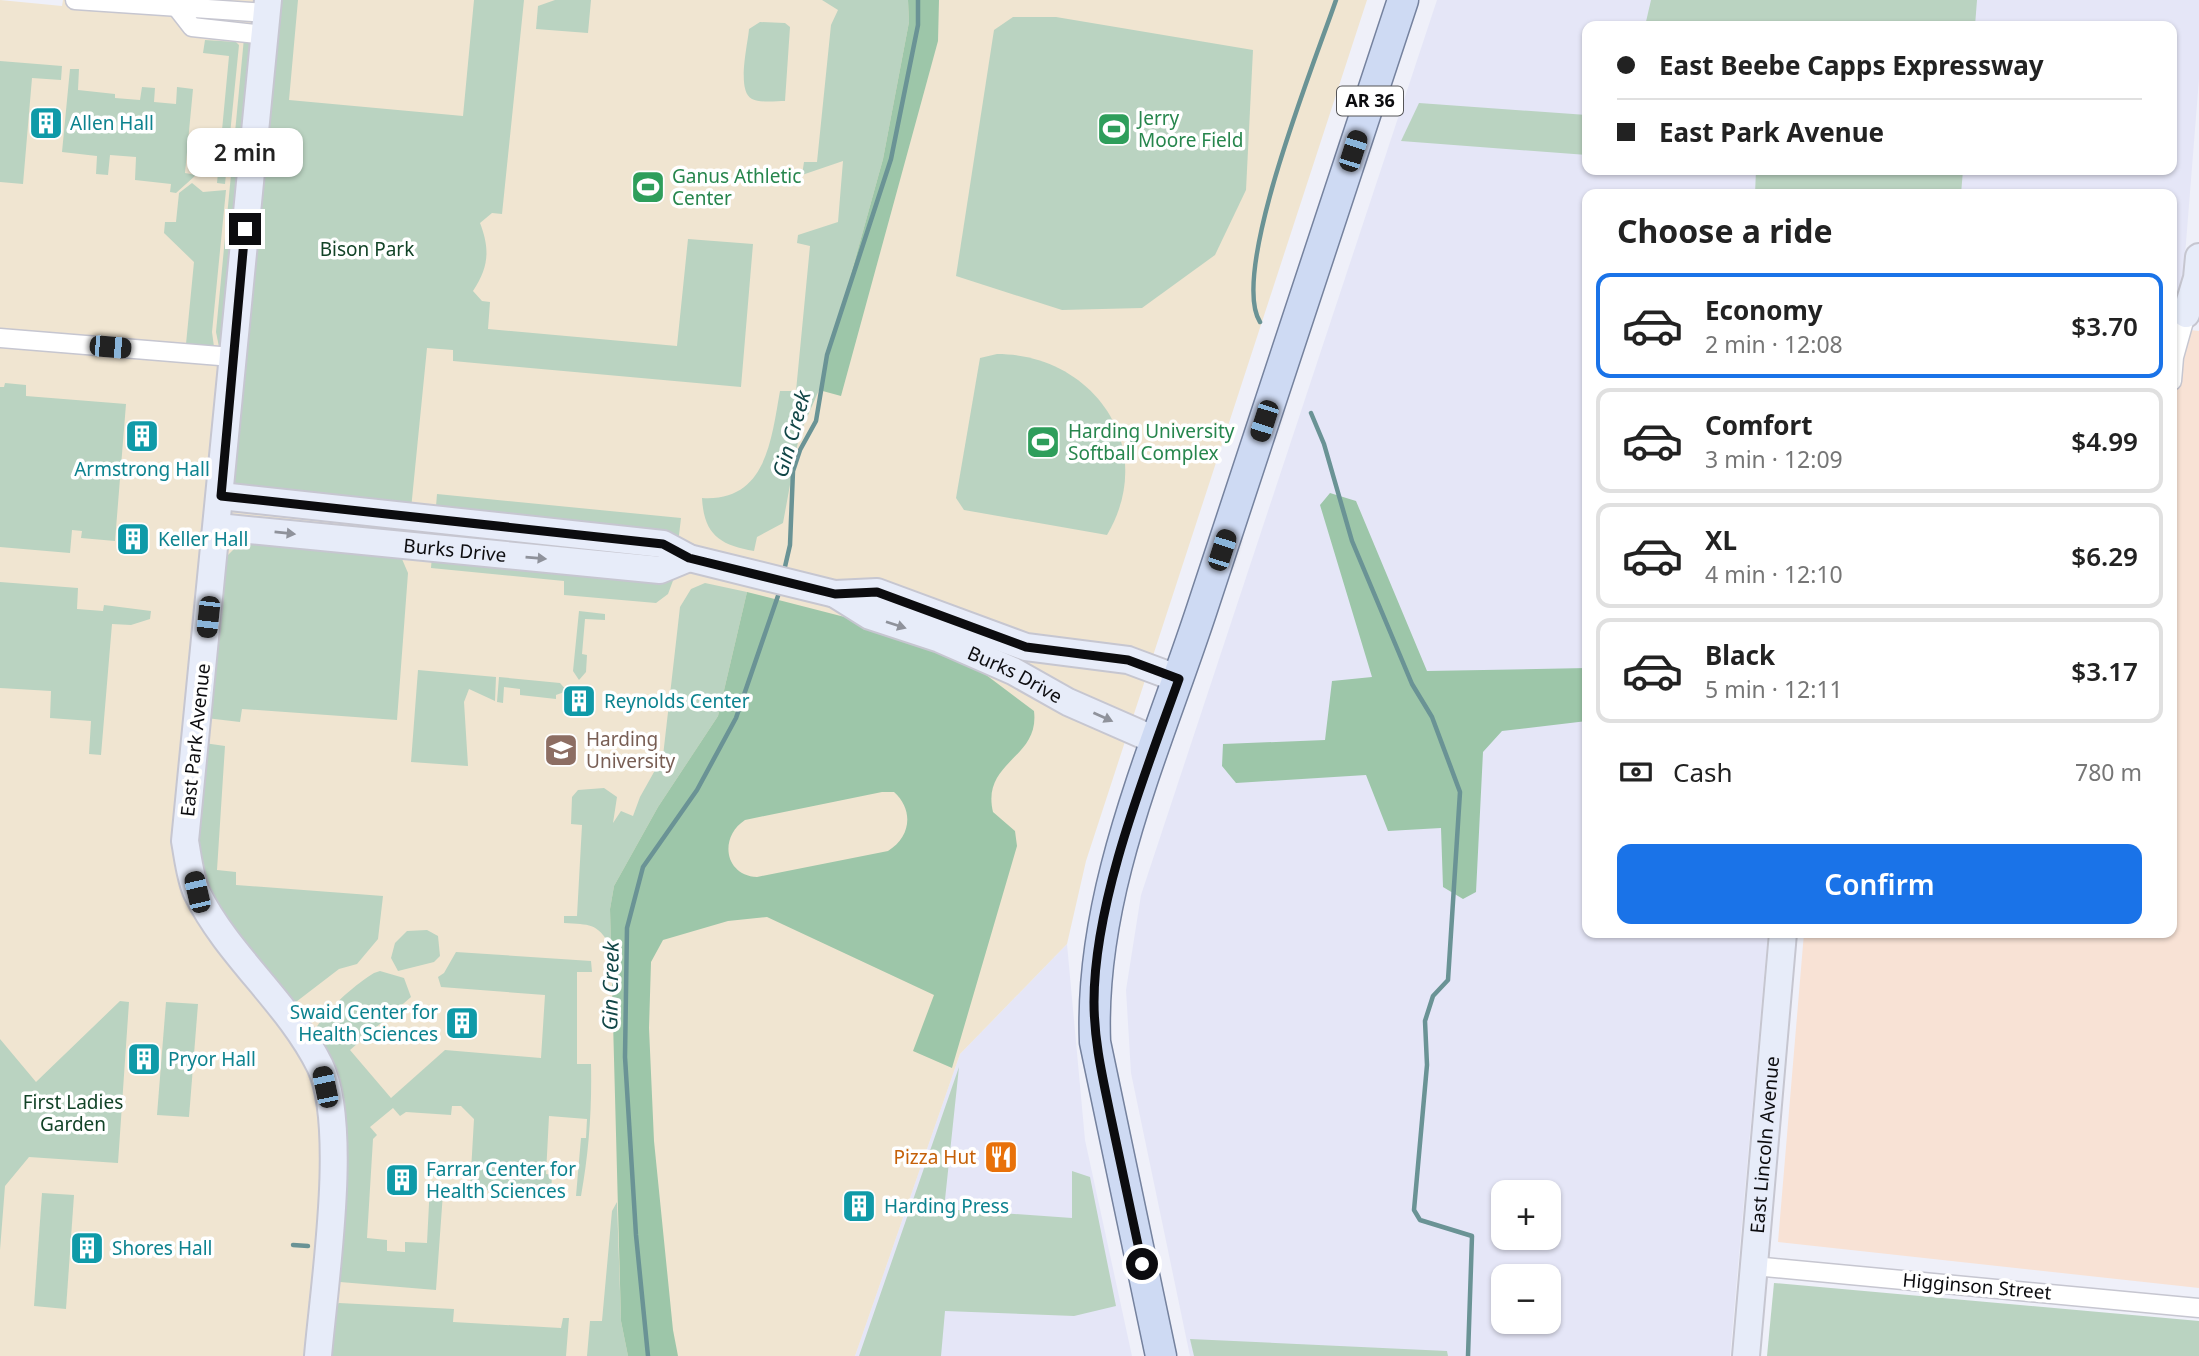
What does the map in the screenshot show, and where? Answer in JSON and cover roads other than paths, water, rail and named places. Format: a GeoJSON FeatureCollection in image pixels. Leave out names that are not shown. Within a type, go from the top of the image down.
{"type":"FeatureCollection","features":[{"type":"Feature","properties":{"kind":"main road","name":"AR 36"},"geometry":{"type":"LineString","coordinates":[[1161,1356],[1096,1042],[1094,1001],[1108,903],[1134,807],[1179,679],[1403,0]]}},
{"type":"Feature","properties":{"kind":"street"},"geometry":{"type":"LineString","coordinates":[[75,0],[180,12],[267,18]]}},
{"type":"Feature","properties":{"kind":"street","name":"East Park Avenue"},"geometry":{"type":"LineString","coordinates":[[267,18],[185,841],[197,892],[238,954],[303,1037],[321,1068],[333,1135],[332,1188],[318,1356]]}},
{"type":"Feature","properties":{"kind":"street"},"geometry":{"type":"LineString","coordinates":[[2177,346],[2197,278],[2199,257]]}},
{"type":"Feature","properties":{"kind":"street"},"geometry":{"type":"LineString","coordinates":[[0,338],[232,358]]}},
{"type":"Feature","properties":{"kind":"street","name":"Burks Drive"},"geometry":{"type":"LineString","coordinates":[[221,496],[663,544],[689,558],[835,594],[877,592],[1026,647],[1128,660],[1179,679]]}},
{"type":"Feature","properties":{"kind":"street","name":"Burks Drive"},"geometry":{"type":"LineString","coordinates":[[218,527],[660,570],[689,558]]}},
{"type":"Feature","properties":{"kind":"street","name":"Burks Drive"},"geometry":{"type":"LineString","coordinates":[[835,594],[870,616],[940,639],[1013,671],[1068,702],[1157,741]]}},
{"type":"Feature","properties":{"kind":"street","name":"East Lincoln Avenue"},"geometry":{"type":"LineString","coordinates":[[1746,1356],[1783,938]]}},
{"type":"Feature","properties":{"kind":"street","name":"Higginson Street"},"geometry":{"type":"LineString","coordinates":[[1754,1266],[2199,1307]]}},
{"type":"Feature","properties":{"kind":"waterway","name":"Gin Creek"},"geometry":{"type":"LineString","coordinates":[[784,571],[790,545],[793,471],[800,450],[816,421],[827,355],[891,159],[918,25],[918,0]]}},
{"type":"Feature","properties":{"kind":"waterway"},"geometry":{"type":"LineString","coordinates":[[1260,322],[1254,297],[1256,259],[1265,214],[1295,115],[1336,0]]}},
{"type":"Feature","properties":{"kind":"waterway"},"geometry":{"type":"LineString","coordinates":[[1311,413],[1324,444],[1352,541],[1412,684],[1432,717],[1460,792],[1448,980],[1433,996],[1425,1021],[1427,1065],[1414,1210],[1420,1220],[1472,1236],[1468,1356]]}},
{"type":"Feature","properties":{"kind":"waterway","name":"Gin Creek"},"geometry":{"type":"LineString","coordinates":[[648,1356],[636,1235],[625,1057],[627,928],[643,867],[697,790],[736,718],[780,590]]}},
{"type":"Feature","properties":{"kind":"waterway"},"geometry":{"type":"LineString","coordinates":[[293,1245],[308,1246]]}},
{"type":"Feature","properties":{"kind":"place","name":"Allen Hall"},"geometry":{"type":"Point","coordinates":[46,123]}},
{"type":"Feature","properties":{"kind":"place","name":"Jerry Moore Field"},"geometry":{"type":"Point","coordinates":[1114,129]}},
{"type":"Feature","properties":{"kind":"place","name":"Ganus Athletic Center"},"geometry":{"type":"Point","coordinates":[648,187]}},
{"type":"Feature","properties":{"kind":"place","name":"Armstrong Hall"},"geometry":{"type":"Point","coordinates":[142,436]}},
{"type":"Feature","properties":{"kind":"place","name":"Harding University Softball Complex"},"geometry":{"type":"Point","coordinates":[1043,442]}},
{"type":"Feature","properties":{"kind":"place","name":"Keller Hall"},"geometry":{"type":"Point","coordinates":[133,539]}},
{"type":"Feature","properties":{"kind":"place","name":"Reynolds Center"},"geometry":{"type":"Point","coordinates":[579,701]}},
{"type":"Feature","properties":{"kind":"place","name":"Harding University"},"geometry":{"type":"Point","coordinates":[561,750]}},
{"type":"Feature","properties":{"kind":"place","name":"Swaid Center for Health Sciences"},"geometry":{"type":"Point","coordinates":[462,1023]}},
{"type":"Feature","properties":{"kind":"place","name":"Pryor Hall"},"geometry":{"type":"Point","coordinates":[144,1059]}},
{"type":"Feature","properties":{"kind":"place","name":"Pizza Hut"},"geometry":{"type":"Point","coordinates":[1001,1157]}},
{"type":"Feature","properties":{"kind":"place","name":"Farrar Center for Health Sciences"},"geometry":{"type":"Point","coordinates":[402,1180]}},
{"type":"Feature","properties":{"kind":"place","name":"Harding Press"},"geometry":{"type":"Point","coordinates":[859,1206]}},
{"type":"Feature","properties":{"kind":"place","name":"Shores Hall"},"geometry":{"type":"Point","coordinates":[87,1248]}},
{"type":"Feature","properties":{"kind":"park label","name":"Bison Park"},"geometry":{"type":"Point","coordinates":[367,249]}},
{"type":"Feature","properties":{"kind":"park label","name":"First Ladies Garden"},"geometry":{"type":"Point","coordinates":[73,1113]}}]}
